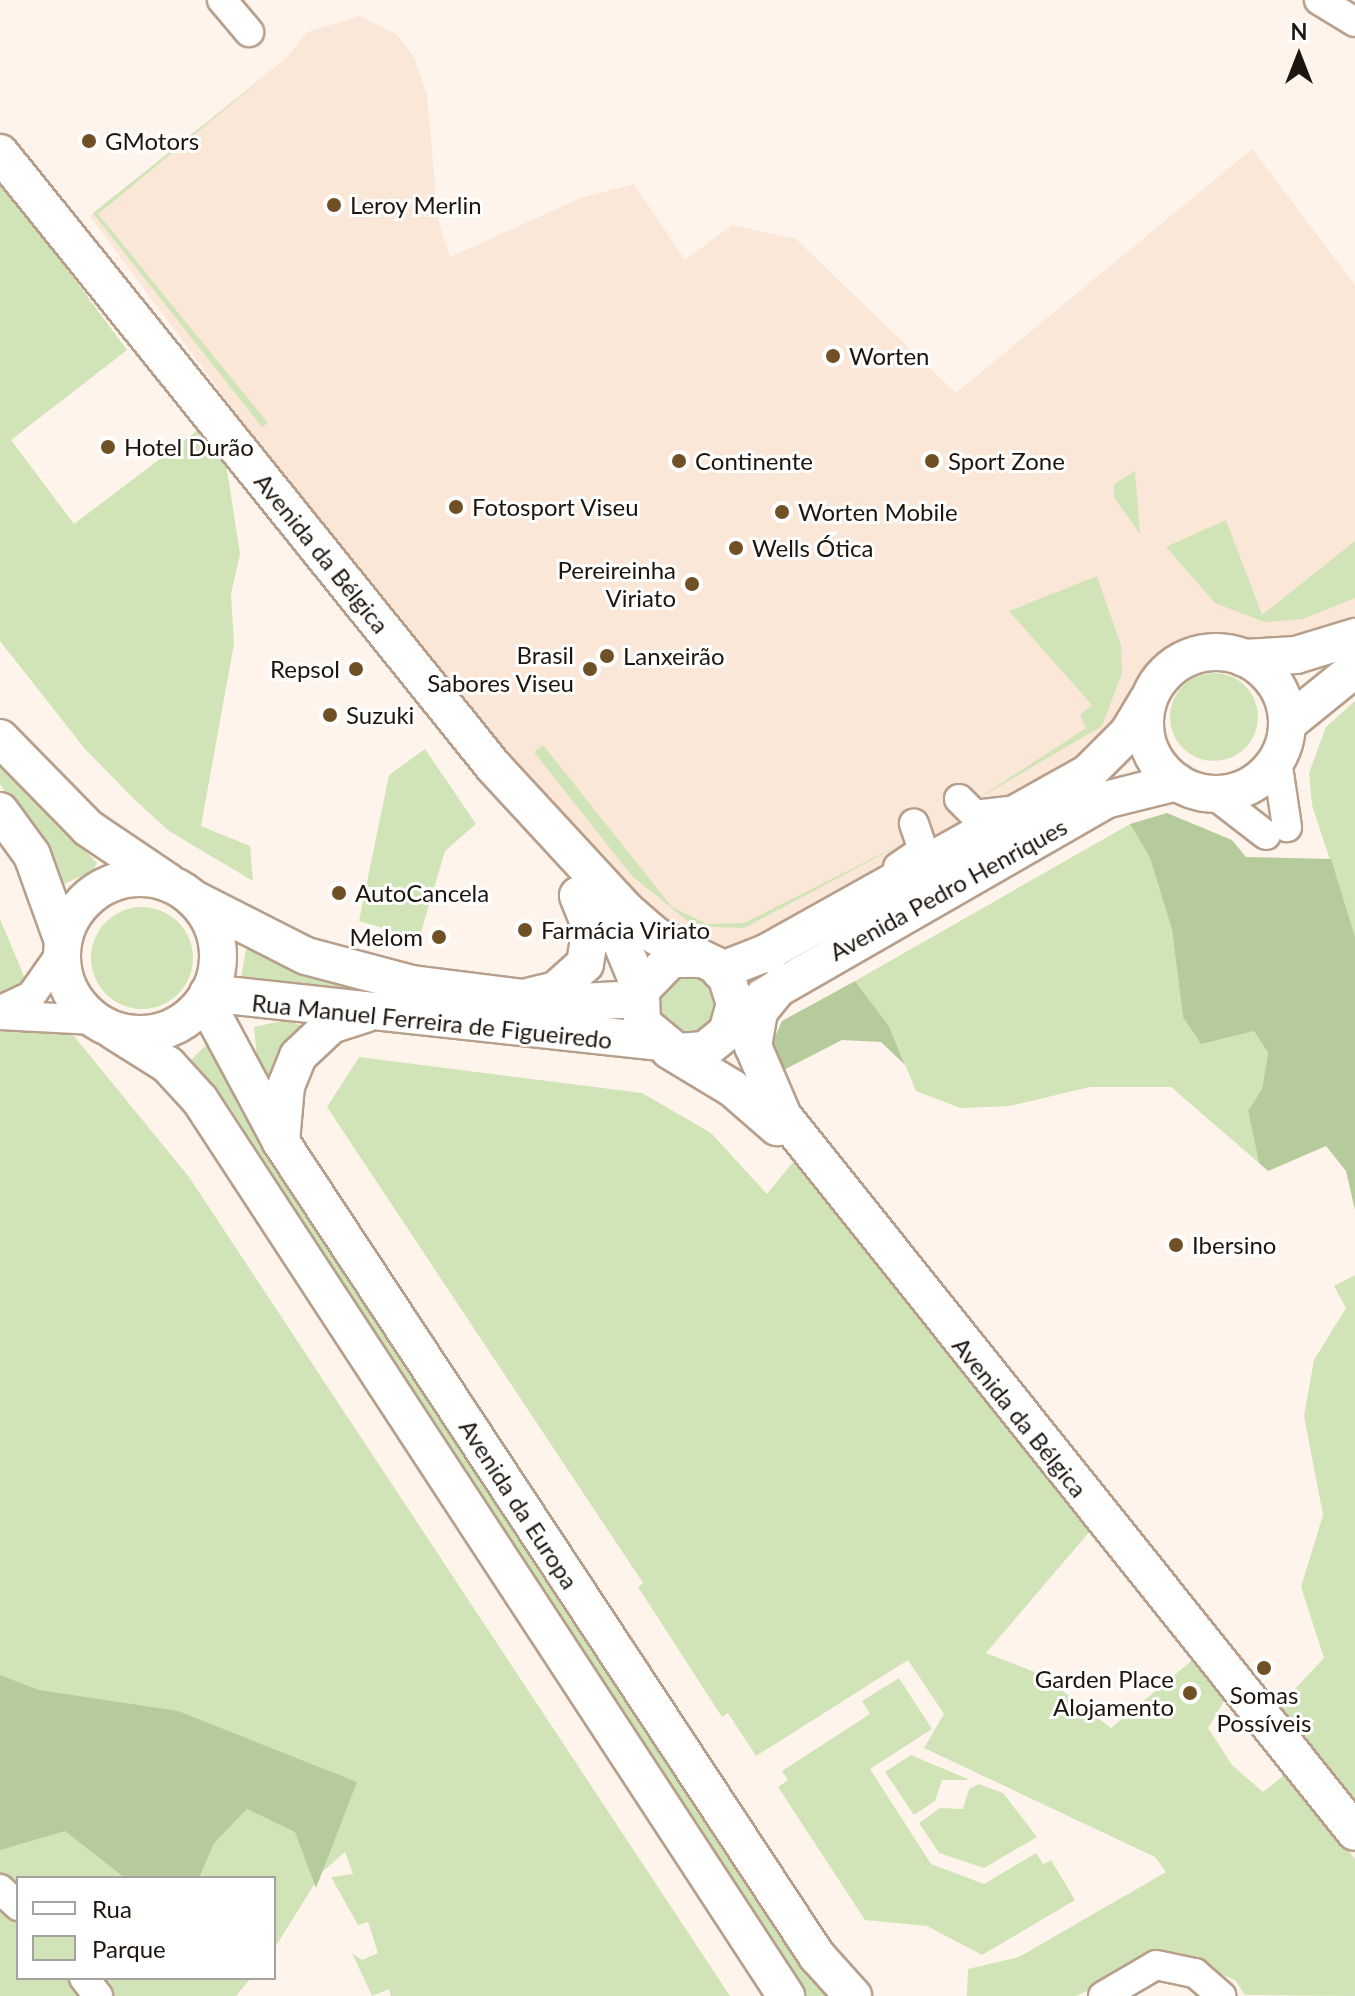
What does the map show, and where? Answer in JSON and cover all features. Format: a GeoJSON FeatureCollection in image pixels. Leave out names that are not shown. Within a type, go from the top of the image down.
{"type":"FeatureCollection","features":[{"type":"Feature","properties":{"kind":"main road","name":"Avenida da Bélgica"},"geometry":{"type":"LineString","coordinates":[[0,153],[493,766],[626,910],[711,965]]}},
{"type":"Feature","properties":{"kind":"main road"},"geometry":{"type":"LineString","coordinates":[[1244,658],[1276,684],[1287,724],[1277,760],[1249,785],[1213,794],[1177,782],[1148,746],[1148,700],[1159,679],[1187,659],[1222,652],[1244,658],[1296,655],[1355,637]]}},
{"type":"Feature","properties":{"kind":"main road"},"geometry":{"type":"LineString","coordinates":[[1287,724],[1355,669]]}},
{"type":"Feature","properties":{"kind":"main road","name":"Avenida Pedro Henriques"},"geometry":{"type":"LineString","coordinates":[[711,965],[841,911],[1106,760],[1148,700]]}},
{"type":"Feature","properties":{"kind":"main road"},"geometry":{"type":"LineString","coordinates":[[0,738],[88,828],[182,891],[216,935],[219,957],[207,996],[165,1031],[104,1025],[66,985],[62,946],[32,855],[0,811]]}},
{"type":"Feature","properties":{"kind":"main road","name":"Avenida da Bélgica"},"geometry":{"type":"LineString","coordinates":[[493,766],[503,791],[617,935],[640,994],[642,1023],[661,1045]]}},
{"type":"Feature","properties":{"kind":"main road","name":"Avenida Pedro Henriques"},"geometry":{"type":"LineString","coordinates":[[728,1027],[783,982],[1105,800],[1177,782]]}},
{"type":"Feature","properties":{"kind":"main road","name":"Avenida da Bélgica"},"geometry":{"type":"LineString","coordinates":[[517,999],[571,981],[591,946],[582,903],[551,850]]}},
{"type":"Feature","properties":{"kind":"main road"},"geometry":{"type":"LineString","coordinates":[[62,946],[85,900],[104,887],[126,879],[182,891]]}},
{"type":"Feature","properties":{"kind":"main road","name":"Rua Manuel Ferreira de Figueiredo"},"geometry":{"type":"LineString","coordinates":[[182,891],[254,934],[354,971],[517,999],[588,1004],[640,994]]}},
{"type":"Feature","properties":{"kind":"main road"},"geometry":{"type":"LineString","coordinates":[[640,994],[671,959],[711,965],[733,989],[728,1027],[763,1097],[818,1166]]}},
{"type":"Feature","properties":{"kind":"main road","name":"Avenida da Bélgica"},"geometry":{"type":"LineString","coordinates":[[783,982],[754,1028],[756,1066],[818,1166],[1355,1832]]}},
{"type":"Feature","properties":{"kind":"main road","name":"Rua Manuel Ferreira de Figueiredo"},"geometry":{"type":"LineString","coordinates":[[207,996],[244,1003],[379,1011],[661,1045]]}},
{"type":"Feature","properties":{"kind":"main road","name":"Avenida da Europa"},"geometry":{"type":"LineString","coordinates":[[207,996],[281,1142],[817,1956],[853,1996]]}},
{"type":"Feature","properties":{"kind":"main road"},"geometry":{"type":"LineString","coordinates":[[281,1142],[286,1086],[298,1056],[331,1025],[379,1011]]}},
{"type":"Feature","properties":{"kind":"main road","name":"Avenida da Europa"},"geometry":{"type":"LineString","coordinates":[[104,1025],[168,1065],[200,1100],[786,1996]]}},
{"type":"Feature","properties":{"kind":"main road"},"geometry":{"type":"LineString","coordinates":[[661,1045],[692,1053],[728,1027]]}},
{"type":"Feature","properties":{"kind":"main road"},"geometry":{"type":"LineString","coordinates":[[661,1045],[732,1088],[818,1166]]}},
{"type":"Feature","properties":{"kind":"street"},"geometry":{"type":"LineString","coordinates":[[222,0],[249,32]]}},
{"type":"Feature","properties":{"kind":"street"},"geometry":{"type":"LineString","coordinates":[[1319,0],[1355,22]]}},
{"type":"Feature","properties":{"kind":"street"},"geometry":{"type":"LineString","coordinates":[[1213,794],[1276,831],[1277,760]]}},
{"type":"Feature","properties":{"kind":"street"},"geometry":{"type":"LineString","coordinates":[[959,799],[981,816],[1030,806]]}},
{"type":"Feature","properties":{"kind":"street","name":"Avenida Pedro Henriques"},"geometry":{"type":"LineString","coordinates":[[841,911],[855,890],[920,855],[924,844],[914,824]]}},
{"type":"Feature","properties":{"kind":"street"},"geometry":{"type":"LineString","coordinates":[[0,1013],[31,996],[62,946]]}},
{"type":"Feature","properties":{"kind":"street"},"geometry":{"type":"LineString","coordinates":[[0,1013],[104,1025]]}},
{"type":"Feature","properties":{"kind":"street"},"geometry":{"type":"LineString","coordinates":[[0,1889],[16,1904]]}},
{"type":"Feature","properties":{"kind":"street"},"geometry":{"type":"LineString","coordinates":[[1103,1996],[1156,1965],[1195,1973],[1221,1996]]}},
{"type":"Feature","properties":{"kind":"street"},"geometry":{"type":"LineString","coordinates":[[86,1980],[98,1996]]}},
{"type":"Feature","properties":{"kind":"shaded area"},"geometry":{"type":"Polygon","coordinates":[[[360,16],[396,34],[414,57],[427,95],[438,219],[450,257],[581,198],[634,184],[685,260],[732,225],[796,239],[956,393],[1252,149],[1355,285],[1355,632],[1244,658],[1178,657],[1144,723],[764,944],[715,952],[659,930],[603,880],[345,560],[90,216],[287,57],[307,32],[360,16]]]}},
{"type":"Feature","properties":{"kind":"green space"},"geometry":{"type":"Polygon","coordinates":[[[269,73],[98,214],[268,423],[262,427],[93,213],[269,73]]]}},
{"type":"Feature","properties":{"kind":"green space"},"geometry":{"type":"Polygon","coordinates":[[[0,179],[127,350],[11,440],[74,524],[202,427],[225,457],[240,554],[231,594],[234,644],[201,826],[250,846],[253,881],[169,831],[135,800],[85,749],[0,641],[0,179]]]}},
{"type":"Feature","properties":{"kind":"green space"},"geometry":{"type":"Polygon","coordinates":[[[1135,471],[1140,534],[1114,497],[1114,484],[1135,471]]]}},
{"type":"Feature","properties":{"kind":"green space"},"geometry":{"type":"Polygon","coordinates":[[[1226,520],[1262,615],[1355,541],[1355,598],[1303,619],[1264,622],[1215,603],[1166,547],[1226,520]]]}},
{"type":"Feature","properties":{"kind":"green space"},"geometry":{"type":"Polygon","coordinates":[[[1097,576],[1121,646],[1122,673],[1102,726],[974,801],[1086,728],[1080,715],[1092,705],[1009,611],[1097,576]]]}},
{"type":"Feature","properties":{"kind":"green space"},"geometry":{"type":"Polygon","coordinates":[[[1214,673],[1239,680],[1251,692],[1258,717],[1251,742],[1239,754],[1214,761],[1189,754],[1177,742],[1170,717],[1177,692],[1189,680],[1214,673]]]}},
{"type":"Feature","properties":{"kind":"green space"},"geometry":{"type":"Polygon","coordinates":[[[1355,701],[1355,937],[1312,805],[1309,773],[1326,727],[1355,701]]]}},
{"type":"Feature","properties":{"kind":"green space"},"geometry":{"type":"Polygon","coordinates":[[[543,745],[672,907],[707,924],[744,923],[909,840],[744,928],[694,926],[632,876],[534,752],[543,745]]]}},
{"type":"Feature","properties":{"kind":"green space"},"geometry":{"type":"Polygon","coordinates":[[[425,749],[476,824],[445,851],[419,939],[359,921],[389,775],[425,749]]]}},
{"type":"Feature","properties":{"kind":"green space"},"geometry":{"type":"Polygon","coordinates":[[[0,759],[97,863],[93,871],[64,884],[0,784],[0,759]]]}},
{"type":"Feature","properties":{"kind":"green space"},"geometry":{"type":"Polygon","coordinates":[[[1167,813],[1232,840],[1246,857],[1331,859],[1355,937],[1355,1210],[1346,1171],[1326,1146],[1268,1171],[1259,1163],[1248,1111],[1262,1089],[1268,1053],[1254,1031],[1201,1044],[1183,1017],[1172,930],[1150,858],[1130,824],[1167,813]]]}},
{"type":"Feature","properties":{"kind":"green space"},"geometry":{"type":"Polygon","coordinates":[[[1130,824],[1150,858],[1172,930],[1183,1017],[1221,1036],[1254,1031],[1268,1053],[1262,1089],[1248,1111],[1259,1163],[1171,1087],[1090,1087],[1010,1106],[960,1108],[916,1091],[889,1026],[855,981],[1130,824]]]}},
{"type":"Feature","properties":{"kind":"green space"},"geometry":{"type":"Polygon","coordinates":[[[142,907],[162,910],[185,929],[190,938],[193,958],[190,978],[171,1001],[162,1006],[142,1009],[122,1006],[99,987],[94,978],[91,958],[94,938],[113,915],[122,910],[142,907]]]}},
{"type":"Feature","properties":{"kind":"green space"},"geometry":{"type":"Polygon","coordinates":[[[0,919],[29,988],[0,996],[0,919]]]}},
{"type":"Feature","properties":{"kind":"green space"},"geometry":{"type":"Polygon","coordinates":[[[247,944],[613,1016],[613,1021],[240,983],[247,944]]]}},
{"type":"Feature","properties":{"kind":"green space"},"geometry":{"type":"Polygon","coordinates":[[[688,976],[699,978],[708,985],[715,994],[715,1016],[708,1025],[699,1032],[688,1034],[677,1032],[668,1025],[661,1016],[659,1005],[661,994],[668,985],[677,978],[688,976]]]}},
{"type":"Feature","properties":{"kind":"green space"},"geometry":{"type":"Polygon","coordinates":[[[855,981],[889,1026],[905,1065],[881,1042],[842,1040],[772,1076],[772,1043],[782,1021],[855,981]]]}},
{"type":"Feature","properties":{"kind":"green space"},"geometry":{"type":"Polygon","coordinates":[[[286,1020],[303,1026],[270,1077],[257,1059],[254,1027],[286,1020]]]}},
{"type":"Feature","properties":{"kind":"green space"},"geometry":{"type":"Polygon","coordinates":[[[0,1023],[69,1030],[189,1177],[730,1996],[391,1996],[389,1989],[372,1996],[352,1953],[362,1960],[378,1953],[368,1922],[358,1925],[331,1877],[353,1874],[345,1852],[322,1872],[276,1946],[276,1876],[16,1876],[16,1980],[249,1980],[236,1996],[0,1996],[0,1023]]]}},
{"type":"Feature","properties":{"kind":"green space"},"geometry":{"type":"Polygon","coordinates":[[[216,1035],[840,1996],[804,1996],[229,1106],[190,1061],[216,1035]]]}},
{"type":"Feature","properties":{"kind":"green space"},"geometry":{"type":"Polygon","coordinates":[[[359,1057],[642,1093],[711,1133],[767,1194],[793,1162],[1091,1530],[986,1653],[1042,1675],[1111,1728],[1196,1657],[1226,1698],[1208,1728],[1232,1765],[1263,1792],[1288,1772],[1355,1859],[1355,1996],[1245,1995],[1235,1980],[1170,1953],[1076,1996],[967,1996],[968,1969],[1019,1957],[1166,1872],[1155,1857],[924,1748],[944,1714],[908,1660],[756,1756],[728,1713],[722,1717],[638,1587],[643,1583],[327,1107],[359,1057]]]}},
{"type":"Feature","properties":{"kind":"green space"},"geometry":{"type":"Polygon","coordinates":[[[1355,1275],[1355,1807],[1277,1708],[1324,1658],[1301,1587],[1323,1515],[1304,1416],[1314,1360],[1346,1308],[1334,1286],[1355,1275]]]}},
{"type":"Feature","properties":{"kind":"green space"},"geometry":{"type":"Polygon","coordinates":[[[0,1675],[39,1690],[178,1711],[357,1782],[316,1888],[295,1832],[247,1809],[214,1843],[200,1876],[122,1876],[65,1831],[0,1850],[0,1675]]]}},
{"type":"Feature","properties":{"kind":"green space"},"geometry":{"type":"Polygon","coordinates":[[[899,1678],[932,1729],[870,1769],[931,1864],[984,1884],[1036,1853],[1043,1864],[1051,1860],[1075,1900],[982,1955],[927,1926],[865,1920],[778,1787],[788,1780],[782,1771],[870,1714],[862,1701],[899,1678]]]}},
{"type":"Feature","properties":{"kind":"green space"},"geometry":{"type":"Polygon","coordinates":[[[911,1755],[970,1780],[942,1780],[935,1801],[914,1815],[885,1772],[911,1755]]]}},
{"type":"Feature","properties":{"kind":"green space"},"geometry":{"type":"Polygon","coordinates":[[[979,1784],[1003,1793],[1037,1837],[984,1868],[939,1853],[919,1823],[940,1808],[963,1809],[969,1789],[979,1784]]]}},
{"type":"Feature","properties":{"kind":"place","name":"GMotors"},"geometry":{"type":"Point","coordinates":[89,141]}},
{"type":"Feature","properties":{"kind":"place","name":"Leroy Merlin"},"geometry":{"type":"Point","coordinates":[334,205]}},
{"type":"Feature","properties":{"kind":"place","name":"Worten"},"geometry":{"type":"Point","coordinates":[833,356]}},
{"type":"Feature","properties":{"kind":"place","name":"Hotel Durão"},"geometry":{"type":"Point","coordinates":[108,447]}},
{"type":"Feature","properties":{"kind":"place","name":"Continente"},"geometry":{"type":"Point","coordinates":[679,461]}},
{"type":"Feature","properties":{"kind":"place","name":"Sport Zone"},"geometry":{"type":"Point","coordinates":[932,461]}},
{"type":"Feature","properties":{"kind":"place","name":"Fotosport Viseu"},"geometry":{"type":"Point","coordinates":[456,507]}},
{"type":"Feature","properties":{"kind":"place","name":"Worten Mobile"},"geometry":{"type":"Point","coordinates":[782,512]}},
{"type":"Feature","properties":{"kind":"place","name":"Wells Ótica"},"geometry":{"type":"Point","coordinates":[736,548]}},
{"type":"Feature","properties":{"kind":"place","name":"Pereireinha Viriato"},"geometry":{"type":"Point","coordinates":[692,584]}},
{"type":"Feature","properties":{"kind":"place","name":"Lanxeirão"},"geometry":{"type":"Point","coordinates":[607,656]}},
{"type":"Feature","properties":{"kind":"place","name":"Repsol"},"geometry":{"type":"Point","coordinates":[356,669]}},
{"type":"Feature","properties":{"kind":"place","name":"Brasil Sabores Viseu"},"geometry":{"type":"Point","coordinates":[590,669]}},
{"type":"Feature","properties":{"kind":"place","name":"Suzuki"},"geometry":{"type":"Point","coordinates":[330,715]}},
{"type":"Feature","properties":{"kind":"place","name":"AutoCancela"},"geometry":{"type":"Point","coordinates":[339,893]}},
{"type":"Feature","properties":{"kind":"place","name":"Farmácia Viriato"},"geometry":{"type":"Point","coordinates":[525,930]}},
{"type":"Feature","properties":{"kind":"place","name":"Melom"},"geometry":{"type":"Point","coordinates":[439,937]}},
{"type":"Feature","properties":{"kind":"place","name":"Ibersino"},"geometry":{"type":"Point","coordinates":[1176,1245]}},
{"type":"Feature","properties":{"kind":"place","name":"Somas Possíveis"},"geometry":{"type":"Point","coordinates":[1264,1668]}},
{"type":"Feature","properties":{"kind":"place","name":"Garden Place Alojamento"},"geometry":{"type":"Point","coordinates":[1190,1693]}}]}
